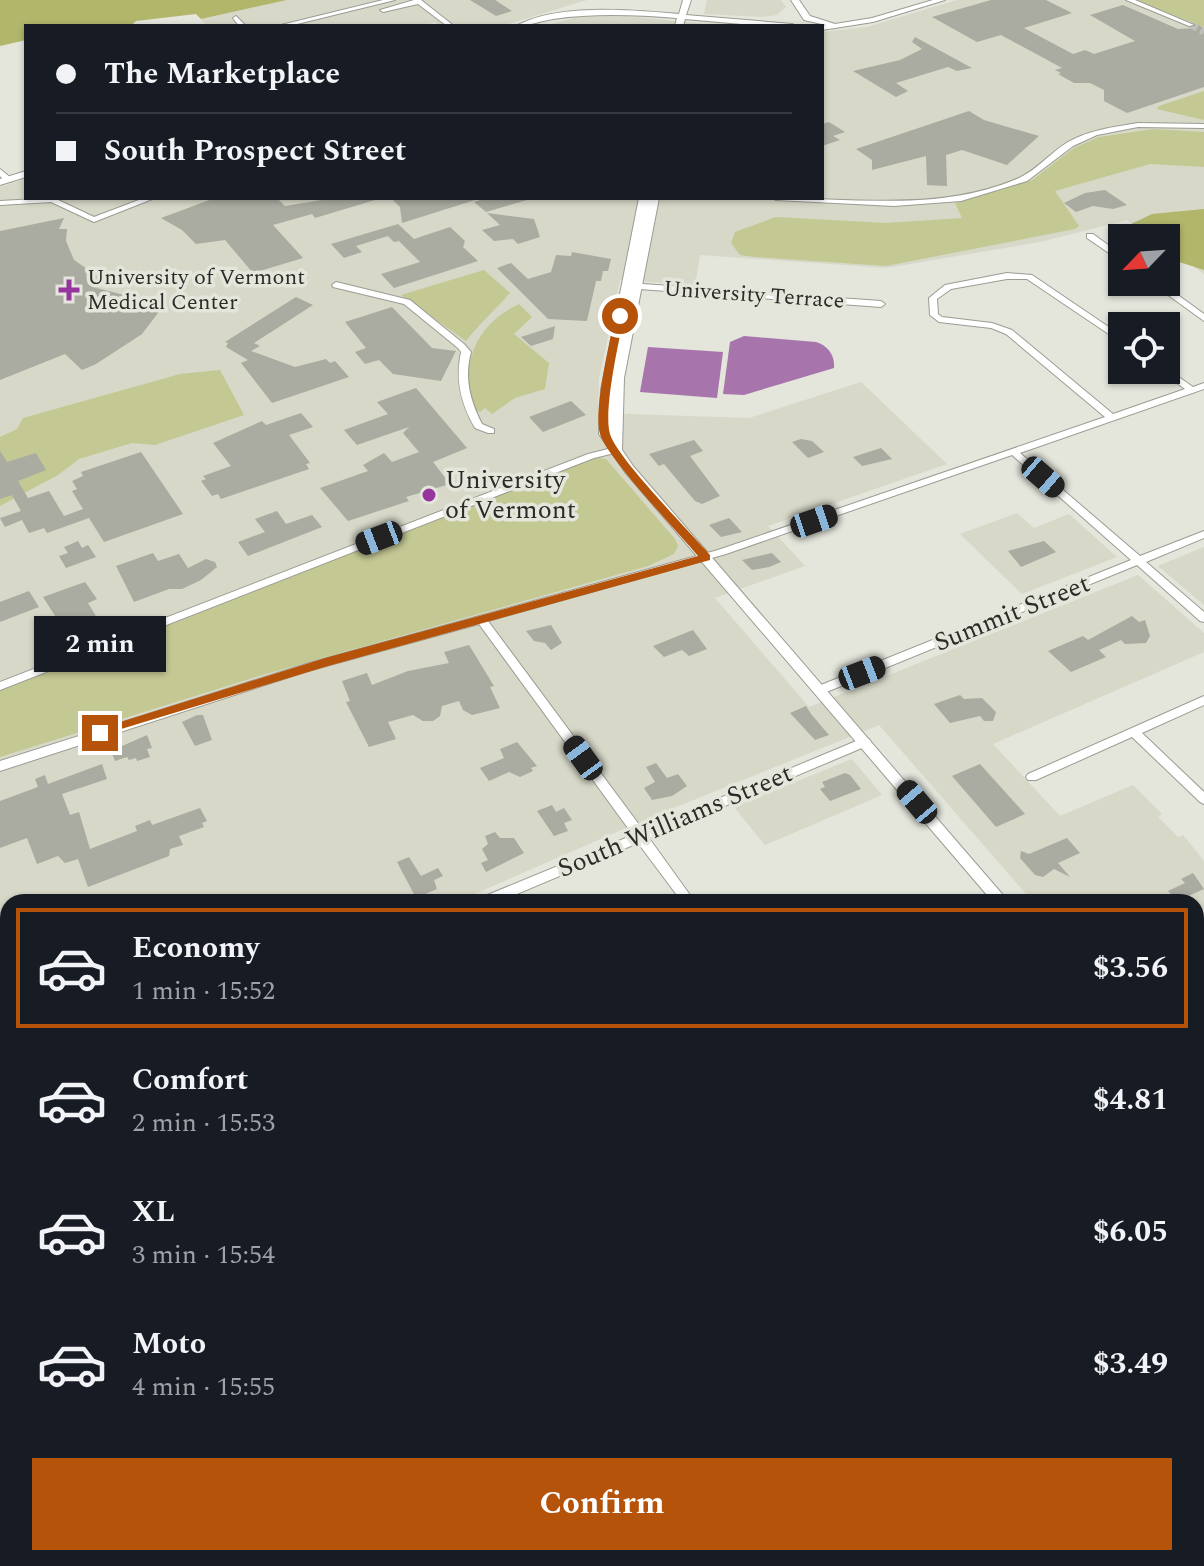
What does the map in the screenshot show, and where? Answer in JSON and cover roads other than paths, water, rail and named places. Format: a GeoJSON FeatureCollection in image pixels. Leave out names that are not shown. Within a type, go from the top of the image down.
{"type":"FeatureCollection","features":[{"type":"Feature","properties":{"kind":"main road"},"geometry":{"type":"LineString","coordinates":[[526,24],[605,0]]}},
{"type":"Feature","properties":{"kind":"main road"},"geometry":{"type":"LineString","coordinates":[[624,0],[628,7],[641,13]]}},
{"type":"Feature","properties":{"kind":"main road"},"geometry":{"type":"LineString","coordinates":[[685,22],[687,0]]}},
{"type":"Feature","properties":{"kind":"main road"},"geometry":{"type":"LineString","coordinates":[[685,22],[694,0]]}},
{"type":"Feature","properties":{"kind":"main road"},"geometry":{"type":"LineString","coordinates":[[824,28],[844,26],[941,0]]}},
{"type":"Feature","properties":{"kind":"main road"},"geometry":{"type":"LineString","coordinates":[[548,17],[595,11],[641,13],[685,22],[764,24],[785,19],[797,4],[811,20],[844,26]]}},
{"type":"Feature","properties":{"kind":"main road"},"geometry":{"type":"LineString","coordinates":[[4,181],[24,175]]}},
{"type":"Feature","properties":{"kind":"main road"},"geometry":{"type":"LineString","coordinates":[[631,286],[644,200]]}},
{"type":"Feature","properties":{"kind":"main road"},"geometry":{"type":"LineString","coordinates":[[653,200],[606,390],[605,434],[706,557],[995,894]]}},
{"type":"Feature","properties":{"kind":"street"},"geometry":{"type":"LineString","coordinates":[[289,24],[392,0]]}},
{"type":"Feature","properties":{"kind":"street"},"geometry":{"type":"LineString","coordinates":[[1129,0],[1191,25]]}},
{"type":"Feature","properties":{"kind":"street"},"geometry":{"type":"LineString","coordinates":[[324,24],[418,1],[448,24]]}},
{"type":"Feature","properties":{"kind":"street"},"geometry":{"type":"LineString","coordinates":[[236,18],[241,24]]}},
{"type":"Feature","properties":{"kind":"street"},"geometry":{"type":"LineString","coordinates":[[811,200],[882,204],[946,201],[1024,179],[1070,144],[1095,133],[1138,125],[1204,126]]}},
{"type":"Feature","properties":{"kind":"street"},"geometry":{"type":"LineString","coordinates":[[0,171],[4,181]]}},
{"type":"Feature","properties":{"kind":"street"},"geometry":{"type":"LineString","coordinates":[[0,203],[52,200],[94,220],[146,200]]}},
{"type":"Feature","properties":{"kind":"street"},"geometry":{"type":"LineString","coordinates":[[1090,236],[1108,249]]}},
{"type":"Feature","properties":{"kind":"street"},"geometry":{"type":"LineString","coordinates":[[1108,331],[1029,277],[1007,276],[948,287],[933,298],[934,315],[939,319],[992,326],[1009,332],[1112,418]]}},
{"type":"Feature","properties":{"kind":"street"},"geometry":{"type":"LineString","coordinates":[[336,285],[407,302],[461,346],[466,352],[461,370],[466,402],[478,426],[491,431]]}},
{"type":"Feature","properties":{"kind":"street","name":"University Terrace"},"geometry":{"type":"LineString","coordinates":[[631,286],[881,304]]}},
{"type":"Feature","properties":{"kind":"street"},"geometry":{"type":"LineString","coordinates":[[1173,296],[1204,318]]}},
{"type":"Feature","properties":{"kind":"street"},"geometry":{"type":"LineString","coordinates":[[1180,381],[1192,390]]}},
{"type":"Feature","properties":{"kind":"street"},"geometry":{"type":"LineString","coordinates":[[0,766],[216,695],[706,557],[1204,386]]}},
{"type":"Feature","properties":{"kind":"street"},"geometry":{"type":"LineString","coordinates":[[0,686],[591,456],[616,450]]}},
{"type":"Feature","properties":{"kind":"street"},"geometry":{"type":"LineString","coordinates":[[1014,452],[1204,618]]}},
{"type":"Feature","properties":{"kind":"street","name":"Summit Street"},"geometry":{"type":"LineString","coordinates":[[820,690],[1204,534]]}},
{"type":"Feature","properties":{"kind":"street"},"geometry":{"type":"LineString","coordinates":[[481,619],[683,894]]}},
{"type":"Feature","properties":{"kind":"street"},"geometry":{"type":"LineString","coordinates":[[1032,777],[1204,700]]}},
{"type":"Feature","properties":{"kind":"street"},"geometry":{"type":"LineString","coordinates":[[1134,732],[1204,799]]}},
{"type":"Feature","properties":{"kind":"street","name":"South Williams Street"},"geometry":{"type":"LineString","coordinates":[[504,894],[865,742]]}},
{"type":"Feature","properties":{"kind":"tunnel"},"geometry":{"type":"LineString","coordinates":[[1191,25],[1204,32]]}},
{"type":"Feature","properties":{"kind":"place","name":"University of Vermont Medical Center"},"geometry":{"type":"Point","coordinates":[69,290]}},
{"type":"Feature","properties":{"kind":"place","name":"University of Vermont"},"geometry":{"type":"Point","coordinates":[429,495]}}]}
